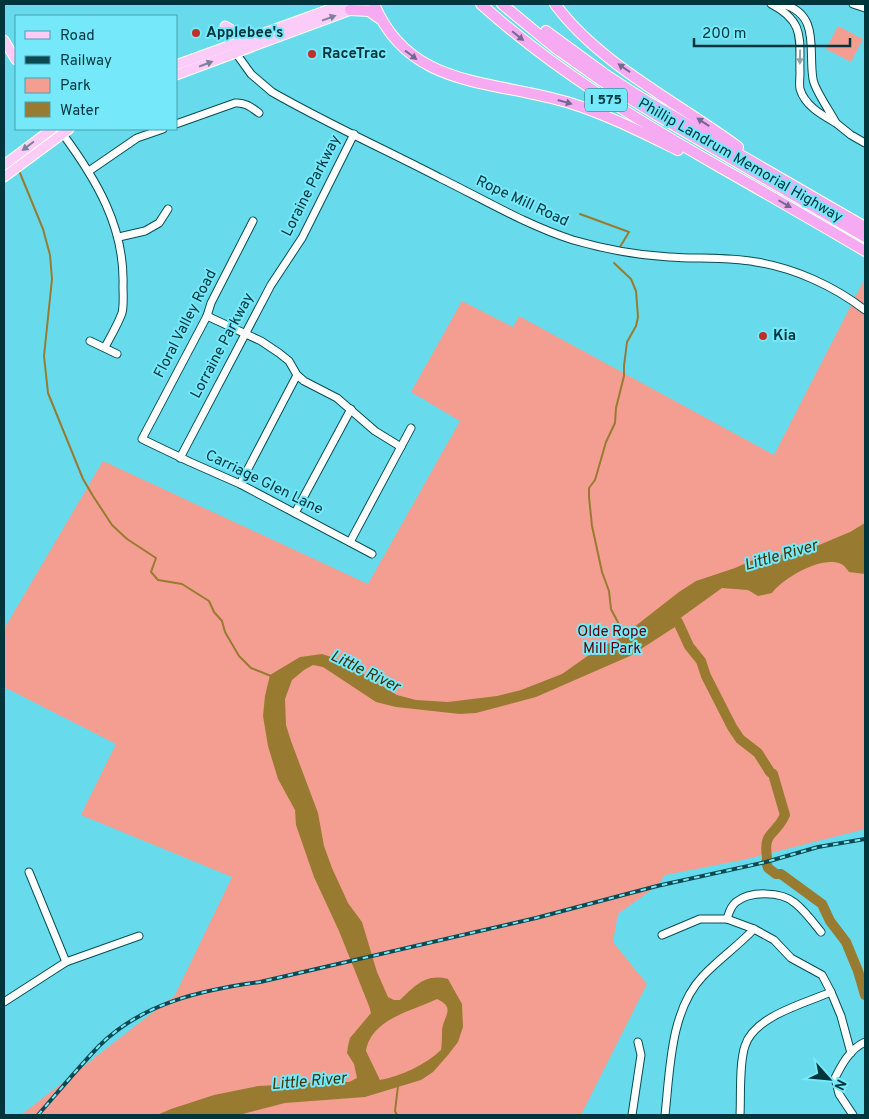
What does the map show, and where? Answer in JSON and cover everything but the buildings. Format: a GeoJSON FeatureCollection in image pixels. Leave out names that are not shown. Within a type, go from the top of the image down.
{"type":"FeatureCollection","features":[{"type":"Feature","properties":{"kind":"highway"},"geometry":{"type":"LineString","coordinates":[[374,4],[391,36],[404,49],[434,70],[549,97],[589,109],[619,121],[742,180]]}},
{"type":"Feature","properties":{"kind":"highway","name":"Phillip Landrum Memorial Highway"},"geometry":{"type":"LineString","coordinates":[[481,4],[549,60],[606,100],[865,251]]}},
{"type":"Feature","properties":{"kind":"highway"},"geometry":{"type":"LineString","coordinates":[[502,4],[554,47],[602,81],[653,113],[865,237]]}},
{"type":"Feature","properties":{"kind":"highway","name":"Phillip Landrum Memorial Highway"},"geometry":{"type":"LineString","coordinates":[[512,4],[563,45],[609,77],[865,227]]}},
{"type":"Feature","properties":{"kind":"highway"},"geometry":{"type":"LineString","coordinates":[[554,4],[569,22],[596,48],[720,134],[770,172]]}},
{"type":"Feature","properties":{"kind":"highway"},"geometry":{"type":"LineString","coordinates":[[347,7],[369,11],[380,18]]}},
{"type":"Feature","properties":{"kind":"main road"},"geometry":{"type":"LineString","coordinates":[[178,74],[232,48],[249,37],[347,7],[367,4]]}},
{"type":"Feature","properties":{"kind":"main road"},"geometry":{"type":"LineString","coordinates":[[178,64],[232,48],[347,7]]}},
{"type":"Feature","properties":{"kind":"main road"},"geometry":{"type":"LineString","coordinates":[[225,26],[249,37]]}},
{"type":"Feature","properties":{"kind":"main road"},"geometry":{"type":"LineString","coordinates":[[4,40],[15,58]]}},
{"type":"Feature","properties":{"kind":"main road"},"geometry":{"type":"LineString","coordinates":[[4,165],[51,130]]}},
{"type":"Feature","properties":{"kind":"main road"},"geometry":{"type":"LineString","coordinates":[[4,177],[63,130]]}},
{"type":"Feature","properties":{"kind":"street"},"geometry":{"type":"LineString","coordinates":[[771,4],[789,16],[796,27],[800,39],[800,89],[808,103],[818,112],[865,143]]}},
{"type":"Feature","properties":{"kind":"street"},"geometry":{"type":"LineString","coordinates":[[782,4],[795,10],[805,19],[811,34],[813,80],[836,123]]}},
{"type":"Feature","properties":{"kind":"street"},"geometry":{"type":"LineString","coordinates":[[853,4],[865,8]]}},
{"type":"Feature","properties":{"kind":"street","name":"Rope Mill Road"},"geometry":{"type":"LineString","coordinates":[[232,48],[251,74],[272,92],[548,232],[604,248],[635,254],[728,258],[786,269],[816,281],[854,301],[865,310]]}},
{"type":"Feature","properties":{"kind":"street"},"geometry":{"type":"LineString","coordinates":[[178,123],[241,102],[249,105],[259,113]]}},
{"type":"Feature","properties":{"kind":"street"},"geometry":{"type":"LineString","coordinates":[[63,130],[106,201],[119,237],[124,272],[122,312],[105,347]]}},
{"type":"Feature","properties":{"kind":"street"},"geometry":{"type":"LineString","coordinates":[[90,172],[137,138],[160,130]]}},
{"type":"Feature","properties":{"kind":"street","name":"Loraine Parkway"},"geometry":{"type":"LineString","coordinates":[[294,250],[302,238],[354,134]]}},
{"type":"Feature","properties":{"kind":"street"},"geometry":{"type":"LineString","coordinates":[[119,237],[145,231],[159,224],[168,209]]}},
{"type":"Feature","properties":{"kind":"street","name":"Floral Valley Road"},"geometry":{"type":"LineString","coordinates":[[142,439],[207,316],[211,303],[254,221]]}},
{"type":"Feature","properties":{"kind":"street","name":"Lorraine Parkway"},"geometry":{"type":"LineString","coordinates":[[180,458],[271,285],[294,250]]}},
{"type":"Feature","properties":{"kind":"street"},"geometry":{"type":"LineString","coordinates":[[207,316],[261,342],[279,353],[289,361],[297,375],[304,381],[337,398],[375,431],[401,447]]}},
{"type":"Feature","properties":{"kind":"street"},"geometry":{"type":"LineString","coordinates":[[90,341],[117,354]]}},
{"type":"Feature","properties":{"kind":"street"},"geometry":{"type":"LineString","coordinates":[[240,484],[297,375]]}},
{"type":"Feature","properties":{"kind":"street"},"geometry":{"type":"LineString","coordinates":[[295,513],[351,409]]}},
{"type":"Feature","properties":{"kind":"street"},"geometry":{"type":"LineString","coordinates":[[350,542],[411,428]]}},
{"type":"Feature","properties":{"kind":"street","name":"Carriage Glen Lane"},"geometry":{"type":"LineString","coordinates":[[142,439],[240,484],[372,554]]}},
{"type":"Feature","properties":{"kind":"street"},"geometry":{"type":"LineString","coordinates":[[29,872],[66,962]]}},
{"type":"Feature","properties":{"kind":"street"},"geometry":{"type":"LineString","coordinates":[[727,920],[730,908],[736,902],[748,897],[772,894],[783,896],[795,903],[821,932]]}},
{"type":"Feature","properties":{"kind":"street"},"geometry":{"type":"LineString","coordinates":[[662,935],[700,919],[727,920],[754,929],[774,940],[791,958],[822,975],[840,1016],[850,1053]]}},
{"type":"Feature","properties":{"kind":"street"},"geometry":{"type":"LineString","coordinates":[[665,1115],[676,1026],[685,1004],[702,977],[754,929]]}},
{"type":"Feature","properties":{"kind":"street"},"geometry":{"type":"LineString","coordinates":[[4,1002],[66,962],[139,936]]}},
{"type":"Feature","properties":{"kind":"street"},"geometry":{"type":"LineString","coordinates":[[740,1115],[745,1045],[754,1032],[761,1024],[788,1008],[831,992]]}},
{"type":"Feature","properties":{"kind":"street"},"geometry":{"type":"LineString","coordinates":[[632,1115],[641,1055],[638,1042]]}},
{"type":"Feature","properties":{"kind":"street"},"geometry":{"type":"LineString","coordinates":[[853,1115],[839,1094],[835,1078],[850,1053],[858,1045],[865,1042]]}},
{"type":"Feature","properties":{"kind":"green space"},"geometry":{"type":"Polygon","coordinates":[[[838,26],[863,39],[851,62],[826,49],[838,26]]]}},
{"type":"Feature","properties":{"kind":"green space","name":"Olde Rope Mill Park"},"geometry":{"type":"Polygon","coordinates":[[[864,280],[865,829],[747,859],[665,875],[657,886],[618,914],[613,942],[647,984],[581,1115],[21,1115],[175,995],[232,877],[81,815],[116,744],[4,687],[4,629],[103,461],[368,584],[460,421],[411,392],[462,301],[513,327],[519,316],[774,455],[864,280]]]}},
{"type":"Feature","properties":{"kind":"water","name":"Little River"},"geometry":{"type":"Polygon","coordinates":[[[865,523],[865,574],[849,572],[841,564],[833,562],[814,565],[794,575],[772,593],[758,596],[748,590],[722,588],[679,619],[675,627],[630,656],[536,697],[476,713],[460,714],[396,707],[376,702],[323,667],[313,665],[292,680],[285,699],[286,725],[318,813],[324,846],[332,868],[348,903],[362,922],[377,972],[388,997],[400,1000],[427,979],[448,979],[462,1004],[463,1027],[458,1042],[433,1072],[421,1080],[365,1097],[285,1103],[239,1115],[157,1115],[214,1095],[258,1086],[324,1081],[349,1082],[357,1078],[354,1064],[347,1053],[348,1046],[350,1038],[371,1013],[339,931],[314,877],[296,825],[295,810],[278,779],[268,746],[263,716],[270,675],[300,657],[322,654],[356,667],[366,676],[397,695],[416,700],[448,702],[497,696],[521,690],[562,674],[599,648],[620,638],[696,581],[753,560],[795,552],[819,545],[850,532],[865,523]],[[437,999],[405,1012],[376,1031],[369,1040],[366,1051],[380,1080],[412,1069],[441,1050],[442,1030],[447,1012],[443,1002],[437,999]]]}},
{"type":"Feature","properties":{"kind":"waterway"},"geometry":{"type":"LineString","coordinates":[[20,173],[43,229],[50,255],[52,279],[44,356],[48,393],[83,479],[112,525],[127,539],[156,558],[151,572],[158,580],[182,584],[209,601],[214,612],[222,621],[225,632],[239,656],[251,668],[271,676]]}},
{"type":"Feature","properties":{"kind":"waterway"},"geometry":{"type":"LineString","coordinates":[[580,214],[629,232],[620,247]]}},
{"type":"Feature","properties":{"kind":"waterway"},"geometry":{"type":"LineString","coordinates":[[614,263],[631,279],[636,291],[638,317],[636,326],[627,342],[624,376],[616,408],[615,423],[606,442],[595,480],[589,488],[589,497],[592,526],[602,572],[609,591],[611,609],[625,636]]}},
{"type":"Feature","properties":{"kind":"waterway"},"geometry":{"type":"LineString","coordinates":[[671,612],[678,622],[689,646],[701,661],[706,676],[732,727],[740,739],[758,753],[773,774],[785,815],[768,838],[767,858]]}},
{"type":"Feature","properties":{"kind":"waterway"},"geometry":{"type":"LineString","coordinates":[[766,862],[768,868],[776,874],[781,874],[822,904],[830,921],[846,942],[858,971],[865,995]]}},
{"type":"Feature","properties":{"kind":"waterway"},"geometry":{"type":"LineString","coordinates":[[397,1115],[395,1111],[398,1086]]}},
{"type":"Feature","properties":{"kind":"railway"},"geometry":{"type":"LineString","coordinates":[[38,1115],[91,1054],[116,1031],[134,1019],[174,1001],[216,989],[260,982],[536,918],[657,886],[766,862],[818,847],[865,839]]}},
{"type":"Feature","properties":{"kind":"place","name":"Applebee's"},"geometry":{"type":"Point","coordinates":[196,33]}},
{"type":"Feature","properties":{"kind":"place","name":"RaceTrac"},"geometry":{"type":"Point","coordinates":[312,54]}},
{"type":"Feature","properties":{"kind":"place","name":"Kia"},"geometry":{"type":"Point","coordinates":[763,336]}}]}
